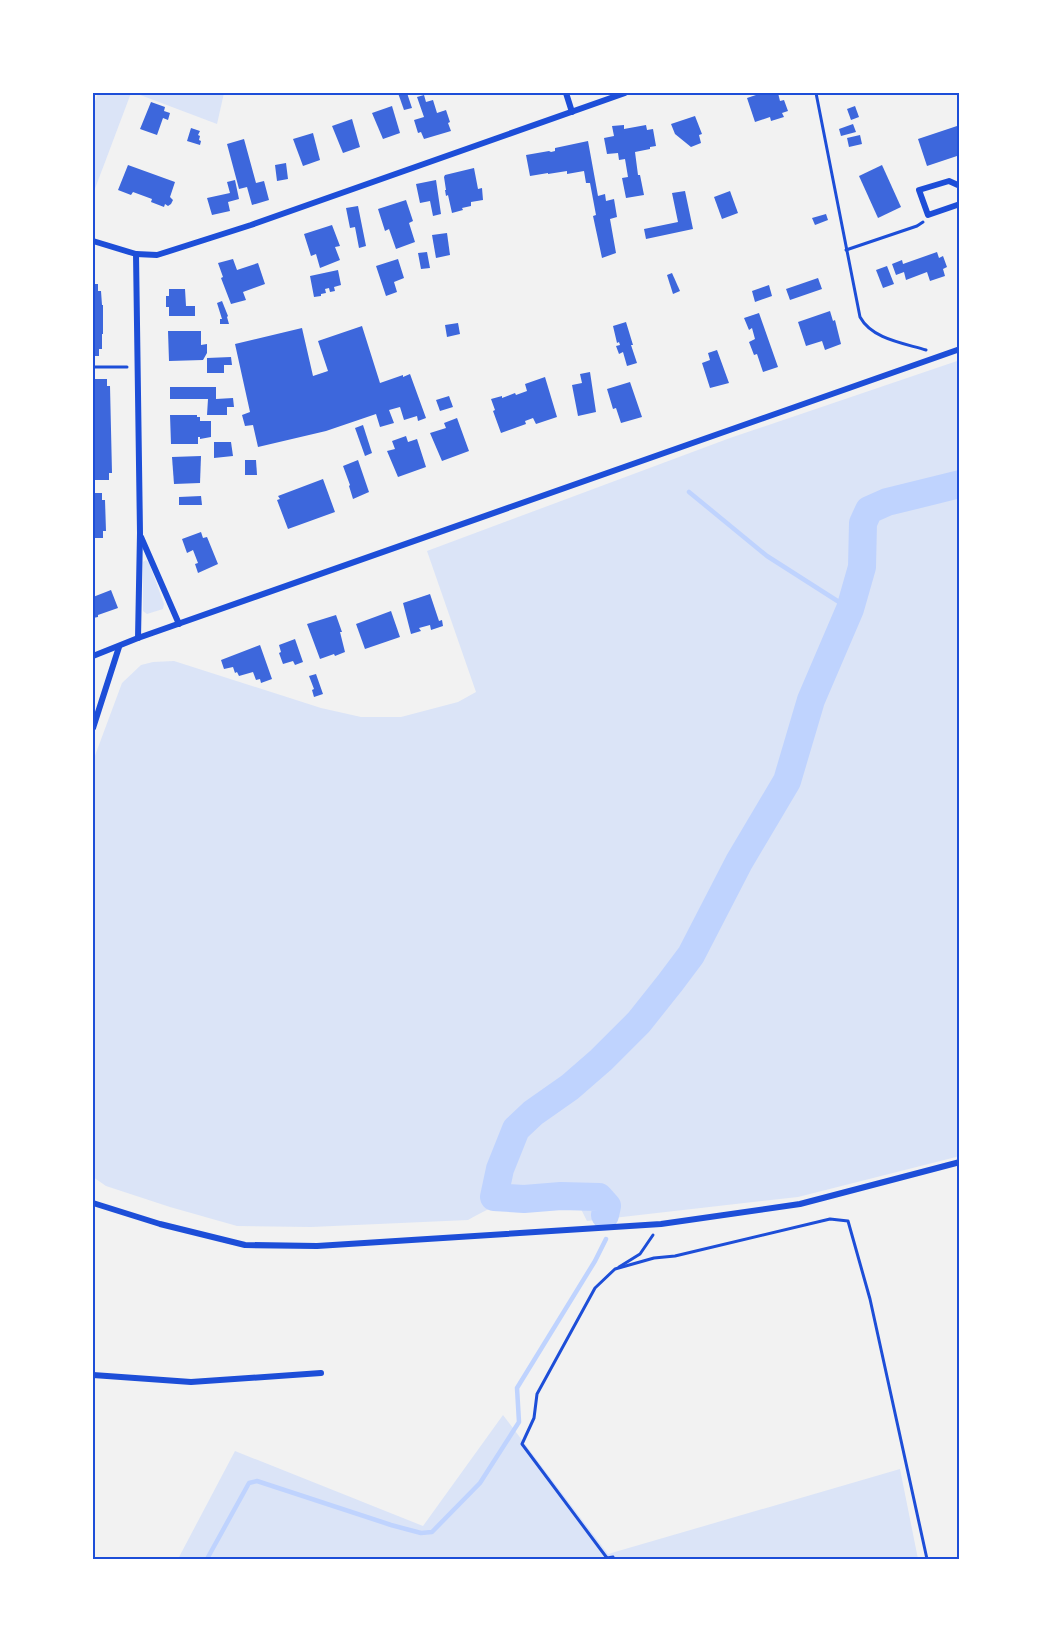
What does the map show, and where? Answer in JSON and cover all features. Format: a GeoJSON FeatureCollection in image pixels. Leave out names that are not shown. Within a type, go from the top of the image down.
{"type":"FeatureCollection","features":[{"type":"Feature","properties":{"kind":"street"},"geometry":{"type":"LineString","coordinates":[[566,93],[572,112]]}},
{"type":"Feature","properties":{"kind":"street"},"geometry":{"type":"LineString","coordinates":[[93,241],[135,255],[157,255],[251,225],[625,93]]}},
{"type":"Feature","properties":{"kind":"street"},"geometry":{"type":"LineString","coordinates":[[960,186],[950,181],[919,190],[928,215],[960,204]]}},
{"type":"Feature","properties":{"kind":"street"},"geometry":{"type":"LineString","coordinates":[[135,255],[140,533],[138,638]]}},
{"type":"Feature","properties":{"kind":"street"},"geometry":{"type":"LineString","coordinates":[[93,656],[138,638],[960,349]]}},
{"type":"Feature","properties":{"kind":"street"},"geometry":{"type":"LineString","coordinates":[[140,533],[179,624]]}},
{"type":"Feature","properties":{"kind":"street"},"geometry":{"type":"LineString","coordinates":[[93,728],[119,647]]}},
{"type":"Feature","properties":{"kind":"street"},"geometry":{"type":"LineString","coordinates":[[93,1203],[160,1224],[246,1245],[317,1246],[661,1224],[800,1204],[960,1162]]}},
{"type":"Feature","properties":{"kind":"street"},"geometry":{"type":"LineString","coordinates":[[93,1375],[191,1382],[321,1372]]}},
{"type":"Feature","properties":{"kind":"path"},"geometry":{"type":"LineString","coordinates":[[816,93],[860,317],[870,329],[889,339],[939,356]]}},
{"type":"Feature","properties":{"kind":"path"},"geometry":{"type":"LineString","coordinates":[[846,250],[917,226],[928,215]]}},
{"type":"Feature","properties":{"kind":"path"},"geometry":{"type":"LineString","coordinates":[[93,367],[138,368]]}},
{"type":"Feature","properties":{"kind":"path"},"geometry":{"type":"LineString","coordinates":[[615,1269],[654,1258],[675,1256],[830,1219],[848,1221],[870,1299],[927,1559]]}},
{"type":"Feature","properties":{"kind":"path"},"geometry":{"type":"LineString","coordinates":[[614,1557],[607,1558],[522,1444],[534,1418],[537,1394],[595,1288],[615,1269],[640,1254],[661,1224]]}},
{"type":"Feature","properties":{"kind":"shaded area"},"geometry":{"type":"Polygon","coordinates":[[[98,93],[131,93],[93,194],[93,107],[98,93]]]}},
{"type":"Feature","properties":{"kind":"shaded area"},"geometry":{"type":"Polygon","coordinates":[[[135,93],[224,93],[217,124],[135,93]]]}},
{"type":"Feature","properties":{"kind":"shaded area"},"geometry":{"type":"Polygon","coordinates":[[[960,360],[960,1156],[798,1197],[587,1221],[580,1207],[521,1204],[489,1209],[468,1220],[311,1227],[237,1226],[106,1186],[93,1177],[93,761],[122,683],[141,665],[174,661],[321,708],[361,717],[401,717],[458,702],[476,692],[427,551],[730,438],[960,360]]]}},
{"type":"Feature","properties":{"kind":"shaded area"},"geometry":{"type":"Polygon","coordinates":[[[146,560],[164,604],[163,609],[147,614],[143,611],[143,562],[146,560]]]}},
{"type":"Feature","properties":{"kind":"shaded area"},"geometry":{"type":"Polygon","coordinates":[[[503,1415],[608,1554],[900,1469],[918,1559],[178,1559],[235,1451],[423,1526],[503,1415]]]}},
{"type":"Feature","properties":{"kind":"building"},"geometry":{"type":"Polygon","coordinates":[[[398,93],[407,93],[412,108],[404,110],[398,93]]]}},
{"type":"Feature","properties":{"kind":"building"},"geometry":{"type":"Polygon","coordinates":[[[762,93],[778,93],[780,101],[784,100],[788,111],[782,113],[784,117],[771,121],[770,117],[755,122],[747,98],[762,93]]]}},
{"type":"Feature","properties":{"kind":"building"},"geometry":{"type":"Polygon","coordinates":[[[424,95],[426,102],[433,100],[437,113],[446,110],[451,131],[424,139],[421,132],[418,133],[414,120],[424,117],[417,97],[424,95]]]}},
{"type":"Feature","properties":{"kind":"building"},"geometry":{"type":"Polygon","coordinates":[[[151,102],[165,107],[164,111],[170,113],[168,120],[163,118],[157,135],[140,129],[151,102]]]}},
{"type":"Feature","properties":{"kind":"building"},"geometry":{"type":"Polygon","coordinates":[[[392,106],[400,133],[383,139],[372,113],[392,106]]]}},
{"type":"Feature","properties":{"kind":"building"},"geometry":{"type":"Polygon","coordinates":[[[855,106],[859,117],[851,120],[847,109],[855,106]]]}},
{"type":"Feature","properties":{"kind":"building"},"geometry":{"type":"Polygon","coordinates":[[[695,116],[702,134],[699,135],[701,143],[691,147],[675,134],[671,124],[695,116]]]}},
{"type":"Feature","properties":{"kind":"building"},"geometry":{"type":"Polygon","coordinates":[[[352,119],[360,147],[343,153],[332,126],[352,119]]]}},
{"type":"Feature","properties":{"kind":"building"},"geometry":{"type":"Polygon","coordinates":[[[853,124],[856,132],[841,136],[839,129],[853,124]]]}},
{"type":"Feature","properties":{"kind":"building"},"geometry":{"type":"Polygon","coordinates":[[[624,125],[624,129],[646,125],[647,130],[653,129],[656,146],[635,152],[644,195],[626,198],[622,178],[628,177],[625,159],[619,160],[618,153],[607,154],[604,138],[614,136],[612,126],[624,125]]]}},
{"type":"Feature","properties":{"kind":"building"},"geometry":{"type":"Polygon","coordinates":[[[960,125],[960,155],[927,166],[918,139],[960,125]]]}},
{"type":"Feature","properties":{"kind":"building"},"geometry":{"type":"Polygon","coordinates":[[[191,128],[200,131],[198,135],[200,145],[187,141],[191,128]]]}},
{"type":"Feature","properties":{"kind":"building"},"geometry":{"type":"Polygon","coordinates":[[[313,133],[320,160],[303,166],[293,139],[313,133]]]}},
{"type":"Feature","properties":{"kind":"building"},"geometry":{"type":"Polygon","coordinates":[[[860,135],[862,144],[849,147],[847,138],[860,135]]]}},
{"type":"Feature","properties":{"kind":"building"},"geometry":{"type":"Polygon","coordinates":[[[244,139],[256,183],[264,181],[269,200],[252,205],[247,187],[239,189],[227,144],[244,139]]]}},
{"type":"Feature","properties":{"kind":"building"},"geometry":{"type":"Polygon","coordinates":[[[588,141],[598,196],[605,194],[606,201],[614,199],[617,217],[610,219],[616,253],[602,258],[593,216],[596,215],[590,183],[586,183],[584,171],[530,176],[526,155],[551,152],[555,151],[555,148],[588,141]]]}},
{"type":"Feature","properties":{"kind":"building"},"geometry":{"type":"Polygon","coordinates":[[[286,163],[288,179],[277,181],[275,165],[286,163]]]}},
{"type":"Feature","properties":{"kind":"building"},"geometry":{"type":"Polygon","coordinates":[[[128,165],[175,182],[170,197],[173,200],[171,204],[168,206],[165,204],[164,207],[151,202],[152,199],[133,192],[131,195],[118,190],[128,165]]]}},
{"type":"Feature","properties":{"kind":"building"},"geometry":{"type":"Polygon","coordinates":[[[882,165],[901,207],[878,218],[859,176],[882,165]]]}},
{"type":"Feature","properties":{"kind":"building"},"geometry":{"type":"Polygon","coordinates":[[[474,168],[478,189],[482,188],[483,200],[471,202],[471,206],[452,213],[448,195],[446,196],[444,177],[474,168]]]}},
{"type":"Feature","properties":{"kind":"building"},"geometry":{"type":"Polygon","coordinates":[[[235,180],[239,199],[228,202],[230,211],[212,215],[207,198],[230,193],[227,182],[235,180]]]}},
{"type":"Feature","properties":{"kind":"building"},"geometry":{"type":"Polygon","coordinates":[[[436,180],[441,214],[433,216],[430,201],[420,203],[416,184],[436,180]]]}},
{"type":"Feature","properties":{"kind":"building"},"geometry":{"type":"Polygon","coordinates":[[[685,191],[693,229],[646,239],[644,229],[678,222],[672,193],[685,191]]]}},
{"type":"Feature","properties":{"kind":"building"},"geometry":{"type":"Polygon","coordinates":[[[730,191],[738,213],[722,219],[714,197],[730,191]]]}},
{"type":"Feature","properties":{"kind":"building"},"geometry":{"type":"Polygon","coordinates":[[[406,200],[413,221],[409,223],[415,242],[396,249],[389,229],[385,231],[378,209],[406,200]]]}},
{"type":"Feature","properties":{"kind":"building"},"geometry":{"type":"Polygon","coordinates":[[[358,206],[366,246],[359,248],[355,227],[350,228],[346,208],[358,206]]]}},
{"type":"Feature","properties":{"kind":"building"},"geometry":{"type":"Polygon","coordinates":[[[826,214],[828,220],[815,225],[812,218],[826,214]]]}},
{"type":"Feature","properties":{"kind":"building"},"geometry":{"type":"Polygon","coordinates":[[[332,225],[340,246],[335,247],[340,260],[320,268],[316,254],[311,256],[304,234],[332,225]]]}},
{"type":"Feature","properties":{"kind":"building"},"geometry":{"type":"Polygon","coordinates":[[[447,233],[450,255],[436,258],[432,235],[447,233]]]}},
{"type":"Feature","properties":{"kind":"building"},"geometry":{"type":"Polygon","coordinates":[[[427,252],[430,268],[421,269],[418,253],[427,252]]]}},
{"type":"Feature","properties":{"kind":"building"},"geometry":{"type":"Polygon","coordinates":[[[937,252],[939,258],[943,256],[947,267],[943,269],[945,276],[930,281],[927,272],[906,280],[904,272],[896,275],[892,264],[902,260],[903,264],[937,252]]]}},
{"type":"Feature","properties":{"kind":"building"},"geometry":{"type":"Polygon","coordinates":[[[233,259],[237,270],[258,263],[265,284],[243,292],[246,300],[231,304],[218,263],[233,259]]]}},
{"type":"Feature","properties":{"kind":"building"},"geometry":{"type":"Polygon","coordinates":[[[398,259],[404,278],[394,282],[397,292],[386,296],[376,266],[398,259]]]}},
{"type":"Feature","properties":{"kind":"building"},"geometry":{"type":"Polygon","coordinates":[[[887,266],[894,284],[883,288],[876,270],[887,266]]]}},
{"type":"Feature","properties":{"kind":"building"},"geometry":{"type":"Polygon","coordinates":[[[338,270],[341,285],[334,287],[335,291],[330,292],[329,288],[325,289],[326,293],[314,297],[310,276],[338,270]]]}},
{"type":"Feature","properties":{"kind":"building"},"geometry":{"type":"Polygon","coordinates":[[[672,273],[680,291],[673,294],[667,275],[672,273]]]}},
{"type":"Feature","properties":{"kind":"building"},"geometry":{"type":"Polygon","coordinates":[[[818,278],[822,289],[790,300],[786,289],[818,278]]]}},
{"type":"Feature","properties":{"kind":"building"},"geometry":{"type":"Polygon","coordinates":[[[93,284],[98,284],[103,305],[102,349],[99,349],[99,356],[93,356],[93,284]]]}},
{"type":"Feature","properties":{"kind":"building"},"geometry":{"type":"Polygon","coordinates":[[[769,285],[772,296],[755,302],[752,291],[769,285]]]}},
{"type":"Feature","properties":{"kind":"building"},"geometry":{"type":"Polygon","coordinates":[[[169,289],[185,289],[186,306],[195,306],[195,316],[169,316],[166,296],[169,296],[169,289]]]}},
{"type":"Feature","properties":{"kind":"building"},"geometry":{"type":"Polygon","coordinates":[[[222,301],[229,324],[220,324],[220,319],[222,319],[217,303],[222,301]]]}},
{"type":"Feature","properties":{"kind":"building"},"geometry":{"type":"Polygon","coordinates":[[[830,311],[833,321],[835,320],[841,344],[825,350],[822,341],[806,346],[798,322],[830,311]]]}},
{"type":"Feature","properties":{"kind":"building"},"geometry":{"type":"Polygon","coordinates":[[[759,313],[778,367],[763,372],[757,354],[754,355],[749,342],[755,339],[752,328],[749,330],[744,318],[759,313]]]}},
{"type":"Feature","properties":{"kind":"building"},"geometry":{"type":"Polygon","coordinates":[[[626,322],[637,363],[627,366],[623,352],[619,354],[616,346],[620,345],[619,342],[617,343],[613,326],[626,322]]]}},
{"type":"Feature","properties":{"kind":"building"},"geometry":{"type":"Polygon","coordinates":[[[458,323],[460,334],[447,337],[445,325],[458,323]]]}},
{"type":"Feature","properties":{"kind":"building"},"geometry":{"type":"Polygon","coordinates":[[[362,326],[380,383],[410,374],[426,418],[418,421],[417,416],[404,420],[400,407],[389,410],[394,423],[380,427],[376,414],[326,431],[258,447],[253,425],[245,426],[242,415],[250,412],[235,344],[302,328],[313,376],[328,371],[318,341],[362,326]]]}},
{"type":"Feature","properties":{"kind":"building"},"geometry":{"type":"Polygon","coordinates":[[[168,331],[201,331],[201,345],[207,344],[207,353],[203,360],[169,361],[168,331]]]}},
{"type":"Feature","properties":{"kind":"building"},"geometry":{"type":"Polygon","coordinates":[[[717,350],[729,383],[710,388],[702,363],[710,360],[708,353],[717,350]]]}},
{"type":"Feature","properties":{"kind":"building"},"geometry":{"type":"Polygon","coordinates":[[[231,357],[232,365],[224,365],[224,373],[207,373],[207,358],[231,357]]]}},
{"type":"Feature","properties":{"kind":"building"},"geometry":{"type":"Polygon","coordinates":[[[590,372],[596,412],[578,416],[572,385],[582,383],[580,374],[590,372]]]}},
{"type":"Feature","properties":{"kind":"building"},"geometry":{"type":"Polygon","coordinates":[[[545,377],[557,417],[536,424],[533,418],[525,421],[526,424],[501,433],[491,399],[527,391],[525,384],[545,377]]]}},
{"type":"Feature","properties":{"kind":"building"},"geometry":{"type":"Polygon","coordinates":[[[93,379],[107,379],[107,386],[110,386],[112,473],[109,473],[109,480],[93,480],[93,379]]]}},
{"type":"Feature","properties":{"kind":"building"},"geometry":{"type":"Polygon","coordinates":[[[630,382],[642,417],[621,423],[616,408],[613,409],[607,389],[630,382]]]}},
{"type":"Feature","properties":{"kind":"building"},"geometry":{"type":"Polygon","coordinates":[[[170,387],[216,387],[216,399],[233,398],[234,407],[227,407],[227,415],[207,415],[208,399],[170,399],[170,387]]]}},
{"type":"Feature","properties":{"kind":"building"},"geometry":{"type":"Polygon","coordinates":[[[449,396],[453,407],[440,411],[436,400],[449,396]]]}},
{"type":"Feature","properties":{"kind":"building"},"geometry":{"type":"Polygon","coordinates":[[[170,415],[197,415],[200,421],[211,421],[211,437],[200,439],[198,437],[198,444],[171,444],[170,415]]]}},
{"type":"Feature","properties":{"kind":"building"},"geometry":{"type":"Polygon","coordinates":[[[457,418],[469,451],[442,461],[430,433],[446,428],[444,423],[457,418]]]}},
{"type":"Feature","properties":{"kind":"building"},"geometry":{"type":"Polygon","coordinates":[[[363,425],[372,453],[365,456],[355,428],[363,425]]]}},
{"type":"Feature","properties":{"kind":"building"},"geometry":{"type":"Polygon","coordinates":[[[406,436],[408,442],[417,439],[426,467],[398,477],[387,451],[395,449],[392,441],[406,436]]]}},
{"type":"Feature","properties":{"kind":"building"},"geometry":{"type":"Polygon","coordinates":[[[214,442],[231,442],[233,456],[214,458],[214,442]]]}},
{"type":"Feature","properties":{"kind":"building"},"geometry":{"type":"Polygon","coordinates":[[[201,456],[200,483],[174,484],[172,457],[201,456]]]}},
{"type":"Feature","properties":{"kind":"building"},"geometry":{"type":"Polygon","coordinates":[[[245,460],[256,460],[257,475],[245,475],[245,460]]]}},
{"type":"Feature","properties":{"kind":"building"},"geometry":{"type":"Polygon","coordinates":[[[358,460],[369,492],[353,499],[343,466],[358,460]]]}},
{"type":"Feature","properties":{"kind":"building"},"geometry":{"type":"Polygon","coordinates":[[[323,479],[335,512],[288,529],[277,500],[280,499],[278,496],[323,479]]]}},
{"type":"Feature","properties":{"kind":"building"},"geometry":{"type":"Polygon","coordinates":[[[93,493],[102,493],[102,500],[105,500],[106,531],[103,531],[103,538],[93,538],[93,493]]]}},
{"type":"Feature","properties":{"kind":"building"},"geometry":{"type":"Polygon","coordinates":[[[201,496],[202,505],[179,505],[179,497],[201,496]]]}},
{"type":"Feature","properties":{"kind":"building"},"geometry":{"type":"Polygon","coordinates":[[[201,532],[203,538],[207,537],[218,564],[198,573],[195,564],[198,563],[193,550],[187,553],[182,539],[201,532]]]}},
{"type":"Feature","properties":{"kind":"building"},"geometry":{"type":"Polygon","coordinates":[[[111,590],[118,608],[93,618],[93,597],[111,590]]]}},
{"type":"Feature","properties":{"kind":"building"},"geometry":{"type":"Polygon","coordinates":[[[430,594],[439,621],[442,620],[443,626],[431,630],[430,625],[419,628],[421,631],[411,634],[403,603],[430,594]]]}},
{"type":"Feature","properties":{"kind":"building"},"geometry":{"type":"Polygon","coordinates":[[[391,611],[400,637],[365,649],[356,624],[391,611]]]}},
{"type":"Feature","properties":{"kind":"building"},"geometry":{"type":"Polygon","coordinates":[[[336,615],[342,632],[340,632],[345,652],[320,659],[307,624],[336,615]]]}},
{"type":"Feature","properties":{"kind":"building"},"geometry":{"type":"Polygon","coordinates":[[[295,639],[303,662],[295,665],[293,661],[283,664],[279,645],[295,639]]]}},
{"type":"Feature","properties":{"kind":"building"},"geometry":{"type":"Polygon","coordinates":[[[260,645],[272,679],[261,683],[260,679],[256,680],[253,672],[239,676],[233,667],[224,669],[221,660],[260,645]]]}},
{"type":"Feature","properties":{"kind":"building"},"geometry":{"type":"Polygon","coordinates":[[[316,674],[323,694],[314,697],[312,690],[314,689],[309,676],[316,674]]]}},
{"type":"Feature","properties":{"kind":"waterway"},"geometry":{"type":"LineString","coordinates":[[605,1215],[607,1206],[599,1197],[561,1196],[524,1199],[494,1197],[500,1169],[516,1129],[601,1060],[639,1022],[691,955],[739,862],[787,781],[811,700],[850,609],[862,567],[863,523],[869,510],[887,502],[960,484]]}},
{"type":"Feature","properties":{"kind":"waterway"},"geometry":{"type":"LineString","coordinates":[[689,492],[767,556],[850,609]]}},
{"type":"Feature","properties":{"kind":"waterway"},"geometry":{"type":"LineString","coordinates":[[207,1559],[249,1483],[257,1481],[391,1525],[421,1533],[432,1532],[480,1483],[519,1422],[517,1388],[595,1261],[606,1239]]}}]}
